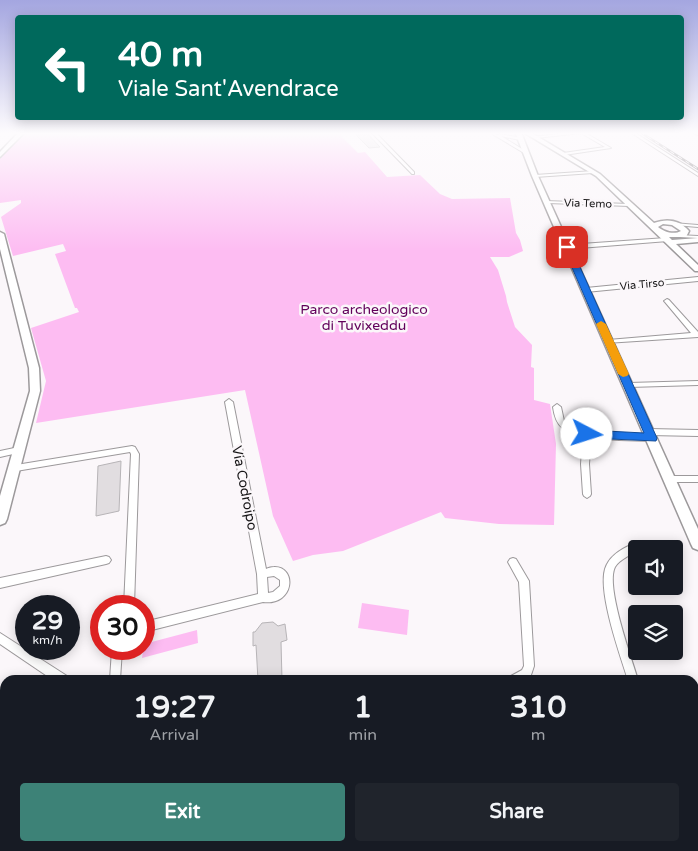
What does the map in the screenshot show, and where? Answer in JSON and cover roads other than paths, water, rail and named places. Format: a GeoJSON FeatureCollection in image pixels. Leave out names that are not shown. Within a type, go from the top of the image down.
{"type":"FeatureCollection","features":[{"type":"Feature","properties":{"kind":"street"},"geometry":{"type":"LineString","coordinates":[[534,174],[551,172]]}},
{"type":"Feature","properties":{"kind":"street"},"geometry":{"type":"LineString","coordinates":[[534,174],[594,172],[655,228],[675,238],[676,241],[698,238]]}},
{"type":"Feature","properties":{"kind":"street"},"geometry":{"type":"LineString","coordinates":[[534,174],[698,544]]}},
{"type":"Feature","properties":{"kind":"street","name":"Via Temo"},"geometry":{"type":"LineString","coordinates":[[548,202],[628,205]]}},
{"type":"Feature","properties":{"kind":"street"},"geometry":{"type":"LineString","coordinates":[[655,228],[661,222],[698,226]]}},
{"type":"Feature","properties":{"kind":"street"},"geometry":{"type":"LineString","coordinates":[[675,224],[675,238],[698,269]]}},
{"type":"Feature","properties":{"kind":"street"},"geometry":{"type":"LineString","coordinates":[[675,238],[689,228],[698,226]]}},
{"type":"Feature","properties":{"kind":"street"},"geometry":{"type":"LineString","coordinates":[[0,234],[34,368],[35,391],[16,468],[0,519]]}},
{"type":"Feature","properties":{"kind":"street"},"geometry":{"type":"LineString","coordinates":[[567,247],[675,238],[698,238]]}},
{"type":"Feature","properties":{"kind":"street","name":"Via Tirso"},"geometry":{"type":"LineString","coordinates":[[586,290],[698,279]]}},
{"type":"Feature","properties":{"kind":"street"},"geometry":{"type":"LineString","coordinates":[[667,300],[698,334]]}},
{"type":"Feature","properties":{"kind":"street"},"geometry":{"type":"LineString","coordinates":[[608,342],[698,334]]}},
{"type":"Feature","properties":{"kind":"street"},"geometry":{"type":"LineString","coordinates":[[629,385],[698,383]]}},
{"type":"Feature","properties":{"kind":"street","name":"Via Codroipo"},"geometry":{"type":"LineString","coordinates":[[229,402],[262,574],[262,597]]}},
{"type":"Feature","properties":{"kind":"street"},"geometry":{"type":"LineString","coordinates":[[557,408],[562,425],[587,434],[650,435],[698,433]]}},
{"type":"Feature","properties":{"kind":"street"},"geometry":{"type":"LineString","coordinates":[[587,434],[585,464],[587,494]]}},
{"type":"Feature","properties":{"kind":"street"},"geometry":{"type":"LineString","coordinates":[[16,468],[132,449],[135,454],[129,595]]}},
{"type":"Feature","properties":{"kind":"street"},"geometry":{"type":"LineString","coordinates":[[0,454],[19,450]]}},
{"type":"Feature","properties":{"kind":"street"},"geometry":{"type":"LineString","coordinates":[[670,479],[698,479]]}},
{"type":"Feature","properties":{"kind":"street"},"geometry":{"type":"LineString","coordinates":[[628,551],[617,558],[609,570],[608,590],[632,675]]}},
{"type":"Feature","properties":{"kind":"street"},"geometry":{"type":"LineString","coordinates":[[0,584],[106,560]]}},
{"type":"Feature","properties":{"kind":"street"},"geometry":{"type":"LineString","coordinates":[[513,562],[524,581],[529,666],[524,675]]}},
{"type":"Feature","properties":{"kind":"street"},"geometry":{"type":"LineString","coordinates":[[155,624],[262,597],[267,599],[276,597],[284,591],[286,582],[282,575],[275,571],[262,574]]}},
{"type":"Feature","properties":{"kind":"street"},"geometry":{"type":"LineString","coordinates":[[0,638],[56,675]]}},
{"type":"Feature","properties":{"kind":"street"},"geometry":{"type":"LineString","coordinates":[[115,675],[116,660]]}},
{"type":"Feature","properties":{"kind":"park label","name":"Parco archeologico di Tuvixeddu"},"geometry":{"type":"Point","coordinates":[364,318]}}]}
